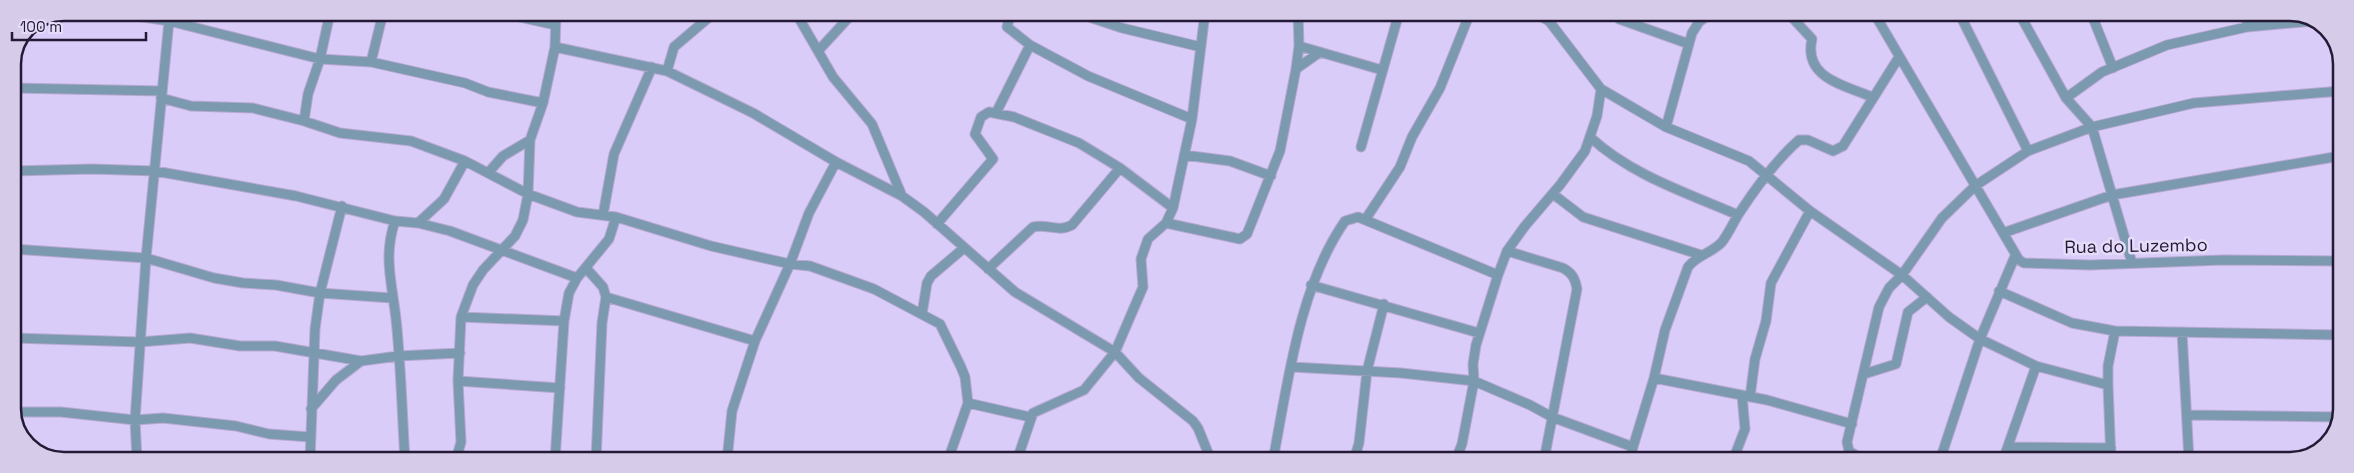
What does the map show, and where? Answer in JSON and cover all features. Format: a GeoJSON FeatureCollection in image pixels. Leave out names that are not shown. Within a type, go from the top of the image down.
{"type":"FeatureCollection","features":[{"type":"Feature","properties":{"kind":"street"},"geometry":{"type":"LineString","coordinates":[[137,452],[135,420],[146,258],[161,95],[170,21]]}},
{"type":"Feature","properties":{"kind":"street"},"geometry":{"type":"LineString","coordinates":[[185,21],[320,59],[371,62],[438,77],[488,92],[543,103]]}},
{"type":"Feature","properties":{"kind":"street"},"geometry":{"type":"LineString","coordinates":[[304,120],[308,94],[320,59],[328,21]]}},
{"type":"Feature","properties":{"kind":"street"},"geometry":{"type":"LineString","coordinates":[[371,62],[381,21]]}},
{"type":"Feature","properties":{"kind":"street"},"geometry":{"type":"LineString","coordinates":[[537,21],[555,25]]}},
{"type":"Feature","properties":{"kind":"street"},"geometry":{"type":"LineString","coordinates":[[458,452],[461,442],[458,381],[461,318],[473,285],[483,270],[503,250],[520,228],[528,194],[530,140],[543,103],[555,47],[555,21]]}},
{"type":"Feature","properties":{"kind":"street"},"geometry":{"type":"LineString","coordinates":[[666,71],[674,48],[705,21]]}},
{"type":"Feature","properties":{"kind":"street"},"geometry":{"type":"LineString","coordinates":[[801,21],[833,77],[872,124],[902,196]]}},
{"type":"Feature","properties":{"kind":"street"},"geometry":{"type":"LineString","coordinates":[[818,50],[845,21]]}},
{"type":"Feature","properties":{"kind":"street"},"geometry":{"type":"LineString","coordinates":[[1009,21],[1007,27],[1030,45],[1088,76],[1192,119]]}},
{"type":"Feature","properties":{"kind":"street"},"geometry":{"type":"LineString","coordinates":[[1101,21],[1201,47]]}},
{"type":"Feature","properties":{"kind":"street"},"geometry":{"type":"LineString","coordinates":[[1019,452],[1030,417],[1044,407],[1084,390],[1115,352],[1143,286],[1142,259],[1148,239],[1166,223],[1173,208],[1192,119],[1204,21]]}},
{"type":"Feature","properties":{"kind":"street"},"geometry":{"type":"LineString","coordinates":[[1166,223],[1240,239],[1245,237],[1280,151],[1296,69],[1299,46],[1298,21]]}},
{"type":"Feature","properties":{"kind":"street"},"geometry":{"type":"LineString","coordinates":[[1361,147],[1397,21]]}},
{"type":"Feature","properties":{"kind":"street"},"geometry":{"type":"LineString","coordinates":[[1365,220],[1400,167],[1412,137],[1440,88],[1467,21]]}},
{"type":"Feature","properties":{"kind":"street"},"geometry":{"type":"LineString","coordinates":[[1555,21],[1601,89],[1666,127],[1749,161],[1768,174],[1810,211],[1902,275],[1949,317],[1980,339],[2036,366],[2108,385]]}},
{"type":"Feature","properties":{"kind":"street"},"geometry":{"type":"LineString","coordinates":[[1625,21],[1689,44]]}},
{"type":"Feature","properties":{"kind":"street"},"geometry":{"type":"LineString","coordinates":[[1666,127],[1689,44],[1696,27],[1702,21]]}},
{"type":"Feature","properties":{"kind":"street"},"geometry":{"type":"LineString","coordinates":[[1795,21],[1812,39],[1809,52],[1811,62],[1826,78],[1872,97]]}},
{"type":"Feature","properties":{"kind":"street"},"geometry":{"type":"LineString","coordinates":[[1879,21],[2015,256],[1980,339],[1943,452]]}},
{"type":"Feature","properties":{"kind":"street"},"geometry":{"type":"LineString","coordinates":[[1963,21],[2028,150]]}},
{"type":"Feature","properties":{"kind":"street"},"geometry":{"type":"LineString","coordinates":[[2023,21],[2066,98],[2092,127],[2132,263]]}},
{"type":"Feature","properties":{"kind":"street"},"geometry":{"type":"LineString","coordinates":[[2094,21],[2113,68]]}},
{"type":"Feature","properties":{"kind":"street"},"geometry":{"type":"LineString","coordinates":[[2247,21],[2247,27]]}},
{"type":"Feature","properties":{"kind":"street"},"geometry":{"type":"LineString","coordinates":[[2066,98],[2102,72],[2168,45],[2247,27],[2299,22]]}},
{"type":"Feature","properties":{"kind":"street"},"geometry":{"type":"LineString","coordinates":[[996,113],[1030,45]]}},
{"type":"Feature","properties":{"kind":"street"},"geometry":{"type":"LineString","coordinates":[[1299,46],[1382,70]]}},
{"type":"Feature","properties":{"kind":"street"},"geometry":{"type":"LineString","coordinates":[[555,47],[666,71],[766,121],[836,162],[902,196],[1015,292],[1115,352],[1139,378],[1193,421],[1198,428],[1208,452]]}},
{"type":"Feature","properties":{"kind":"street"},"geometry":{"type":"LineString","coordinates":[[1296,69],[1320,52]]}},
{"type":"Feature","properties":{"kind":"street"},"geometry":{"type":"LineString","coordinates":[[1632,452],[1654,378],[1665,330],[1688,267],[1693,260],[1716,248],[1723,241],[1738,215],[1780,157],[1799,140],[1808,140],[1832,151],[1838,150],[1843,146],[1872,97],[1900,57]]}},
{"type":"Feature","properties":{"kind":"street"},"geometry":{"type":"LineString","coordinates":[[603,215],[614,154],[652,68]]}},
{"type":"Feature","properties":{"kind":"street"},"geometry":{"type":"LineString","coordinates":[[21,88],[161,95],[191,106],[253,108],[304,120],[346,134],[411,141],[465,161],[528,194],[577,212],[616,217],[711,246],[790,264],[810,266],[874,289],[940,324],[946,332],[965,377],[968,403],[951,452]]}},
{"type":"Feature","properties":{"kind":"street"},"geometry":{"type":"LineString","coordinates":[[1459,452],[1474,381],[1473,364],[1479,333],[1507,251],[1525,226],[1553,194],[1584,150],[1597,116],[1601,89]]}},
{"type":"Feature","properties":{"kind":"street"},"geometry":{"type":"LineString","coordinates":[[1850,452],[1847,442],[1879,308],[1889,288],[1902,275],[1942,218],[1975,186],[2028,150],[2092,127],[2194,103],[2333,91]]}},
{"type":"Feature","properties":{"kind":"street"},"geometry":{"type":"LineString","coordinates":[[937,224],[992,161],[993,156],[975,138],[975,130],[981,117],[986,113],[996,113],[1014,118],[1067,138],[1120,168],[1173,208]]}},
{"type":"Feature","properties":{"kind":"street"},"geometry":{"type":"LineString","coordinates":[[1590,137],[1608,154],[1631,168],[1738,215]]}},
{"type":"Feature","properties":{"kind":"street"},"geometry":{"type":"LineString","coordinates":[[488,173],[503,156],[530,140]]}},
{"type":"Feature","properties":{"kind":"street"},"geometry":{"type":"LineString","coordinates":[[1184,155],[1230,161],[1271,176]]}},
{"type":"Feature","properties":{"kind":"street"},"geometry":{"type":"LineString","coordinates":[[2003,233],[2112,195],[2333,157]]}},
{"type":"Feature","properties":{"kind":"street"},"geometry":{"type":"LineString","coordinates":[[418,223],[440,205],[465,161]]}},
{"type":"Feature","properties":{"kind":"street"},"geometry":{"type":"LineString","coordinates":[[727,452],[732,411],[755,340],[790,264],[809,213],[836,162]]}},
{"type":"Feature","properties":{"kind":"street"},"geometry":{"type":"LineString","coordinates":[[988,269],[1033,226],[1061,230],[1072,225],[1120,168]]}},
{"type":"Feature","properties":{"kind":"street"},"geometry":{"type":"LineString","coordinates":[[21,171],[92,169],[155,172],[296,196],[342,206],[395,221],[418,223],[503,250],[577,278]]}},
{"type":"Feature","properties":{"kind":"street"},"geometry":{"type":"LineString","coordinates":[[1553,194],[1583,217],[1701,255]]}},
{"type":"Feature","properties":{"kind":"street"},"geometry":{"type":"LineString","coordinates":[[310,452],[313,353],[320,292],[342,206]]}},
{"type":"Feature","properties":{"kind":"street"},"geometry":{"type":"LineString","coordinates":[[1736,452],[1745,429],[1746,396],[1766,321],[1771,283],[1810,211]]}},
{"type":"Feature","properties":{"kind":"street"},"geometry":{"type":"LineString","coordinates":[[556,452],[564,321],[569,293],[577,278],[609,239],[616,217]]}},
{"type":"Feature","properties":{"kind":"street"},"geometry":{"type":"LineString","coordinates":[[1275,452],[1311,285],[1328,247],[1344,221],[1358,217],[1498,275]]}},
{"type":"Feature","properties":{"kind":"street"},"geometry":{"type":"LineString","coordinates":[[395,221],[389,239],[388,255],[398,356],[404,452]]}},
{"type":"Feature","properties":{"kind":"street"},"geometry":{"type":"LineString","coordinates":[[922,314],[927,282],[931,276],[964,248]]}},
{"type":"Feature","properties":{"kind":"street"},"geometry":{"type":"LineString","coordinates":[[21,250],[146,258],[214,278],[320,292],[392,298]]}},
{"type":"Feature","properties":{"kind":"street"},"geometry":{"type":"LineString","coordinates":[[1507,251],[1563,268],[1570,272],[1575,279],[1577,289],[1545,452]]}},
{"type":"Feature","properties":{"kind":"street","name":"Rua do Luzembo"},"geometry":{"type":"LineString","coordinates":[[2015,256],[2024,263],[2132,263],[2223,260],[2333,261]]}},
{"type":"Feature","properties":{"kind":"street"},"geometry":{"type":"LineString","coordinates":[[586,268],[602,287],[606,297],[602,323],[596,452]]}},
{"type":"Feature","properties":{"kind":"street"},"geometry":{"type":"LineString","coordinates":[[1311,285],[1384,304],[1479,333]]}},
{"type":"Feature","properties":{"kind":"street"},"geometry":{"type":"LineString","coordinates":[[1999,291],[2072,323],[2115,331],[2333,334]]}},
{"type":"Feature","properties":{"kind":"street"},"geometry":{"type":"LineString","coordinates":[[606,297],[755,340]]}},
{"type":"Feature","properties":{"kind":"street"},"geometry":{"type":"LineString","coordinates":[[1864,374],[1896,364],[1908,312],[1927,297]]}},
{"type":"Feature","properties":{"kind":"street"},"geometry":{"type":"LineString","coordinates":[[1356,452],[1359,443],[1366,371],[1384,304]]}},
{"type":"Feature","properties":{"kind":"street"},"geometry":{"type":"LineString","coordinates":[[461,318],[564,321]]}},
{"type":"Feature","properties":{"kind":"street"},"geometry":{"type":"LineString","coordinates":[[2111,452],[2108,366],[2115,331]]}},
{"type":"Feature","properties":{"kind":"street"},"geometry":{"type":"LineString","coordinates":[[2182,332],[2189,452]]}},
{"type":"Feature","properties":{"kind":"street"},"geometry":{"type":"LineString","coordinates":[[21,338],[140,342],[190,338],[240,346],[275,346],[361,361],[398,356],[460,353]]}},
{"type":"Feature","properties":{"kind":"street"},"geometry":{"type":"LineString","coordinates":[[311,410],[336,380],[361,361]]}},
{"type":"Feature","properties":{"kind":"street"},"geometry":{"type":"LineString","coordinates":[[2006,452],[2036,366]]}},
{"type":"Feature","properties":{"kind":"street"},"geometry":{"type":"LineString","coordinates":[[1292,367],[1366,371],[1474,381],[1530,405],[1552,417],[1633,447]]}},
{"type":"Feature","properties":{"kind":"street"},"geometry":{"type":"LineString","coordinates":[[1654,378],[1746,396],[1852,424]]}},
{"type":"Feature","properties":{"kind":"street"},"geometry":{"type":"LineString","coordinates":[[458,381],[560,388]]}},
{"type":"Feature","properties":{"kind":"street"},"geometry":{"type":"LineString","coordinates":[[968,403],[1030,417]]}},
{"type":"Feature","properties":{"kind":"street"},"geometry":{"type":"LineString","coordinates":[[21,412],[61,412],[135,420],[171,419],[236,426],[270,434],[310,437]]}},
{"type":"Feature","properties":{"kind":"street"},"geometry":{"type":"LineString","coordinates":[[2188,415],[2332,417]]}},
{"type":"Feature","properties":{"kind":"street"},"geometry":{"type":"LineString","coordinates":[[2008,447],[2111,448]]}}]}
